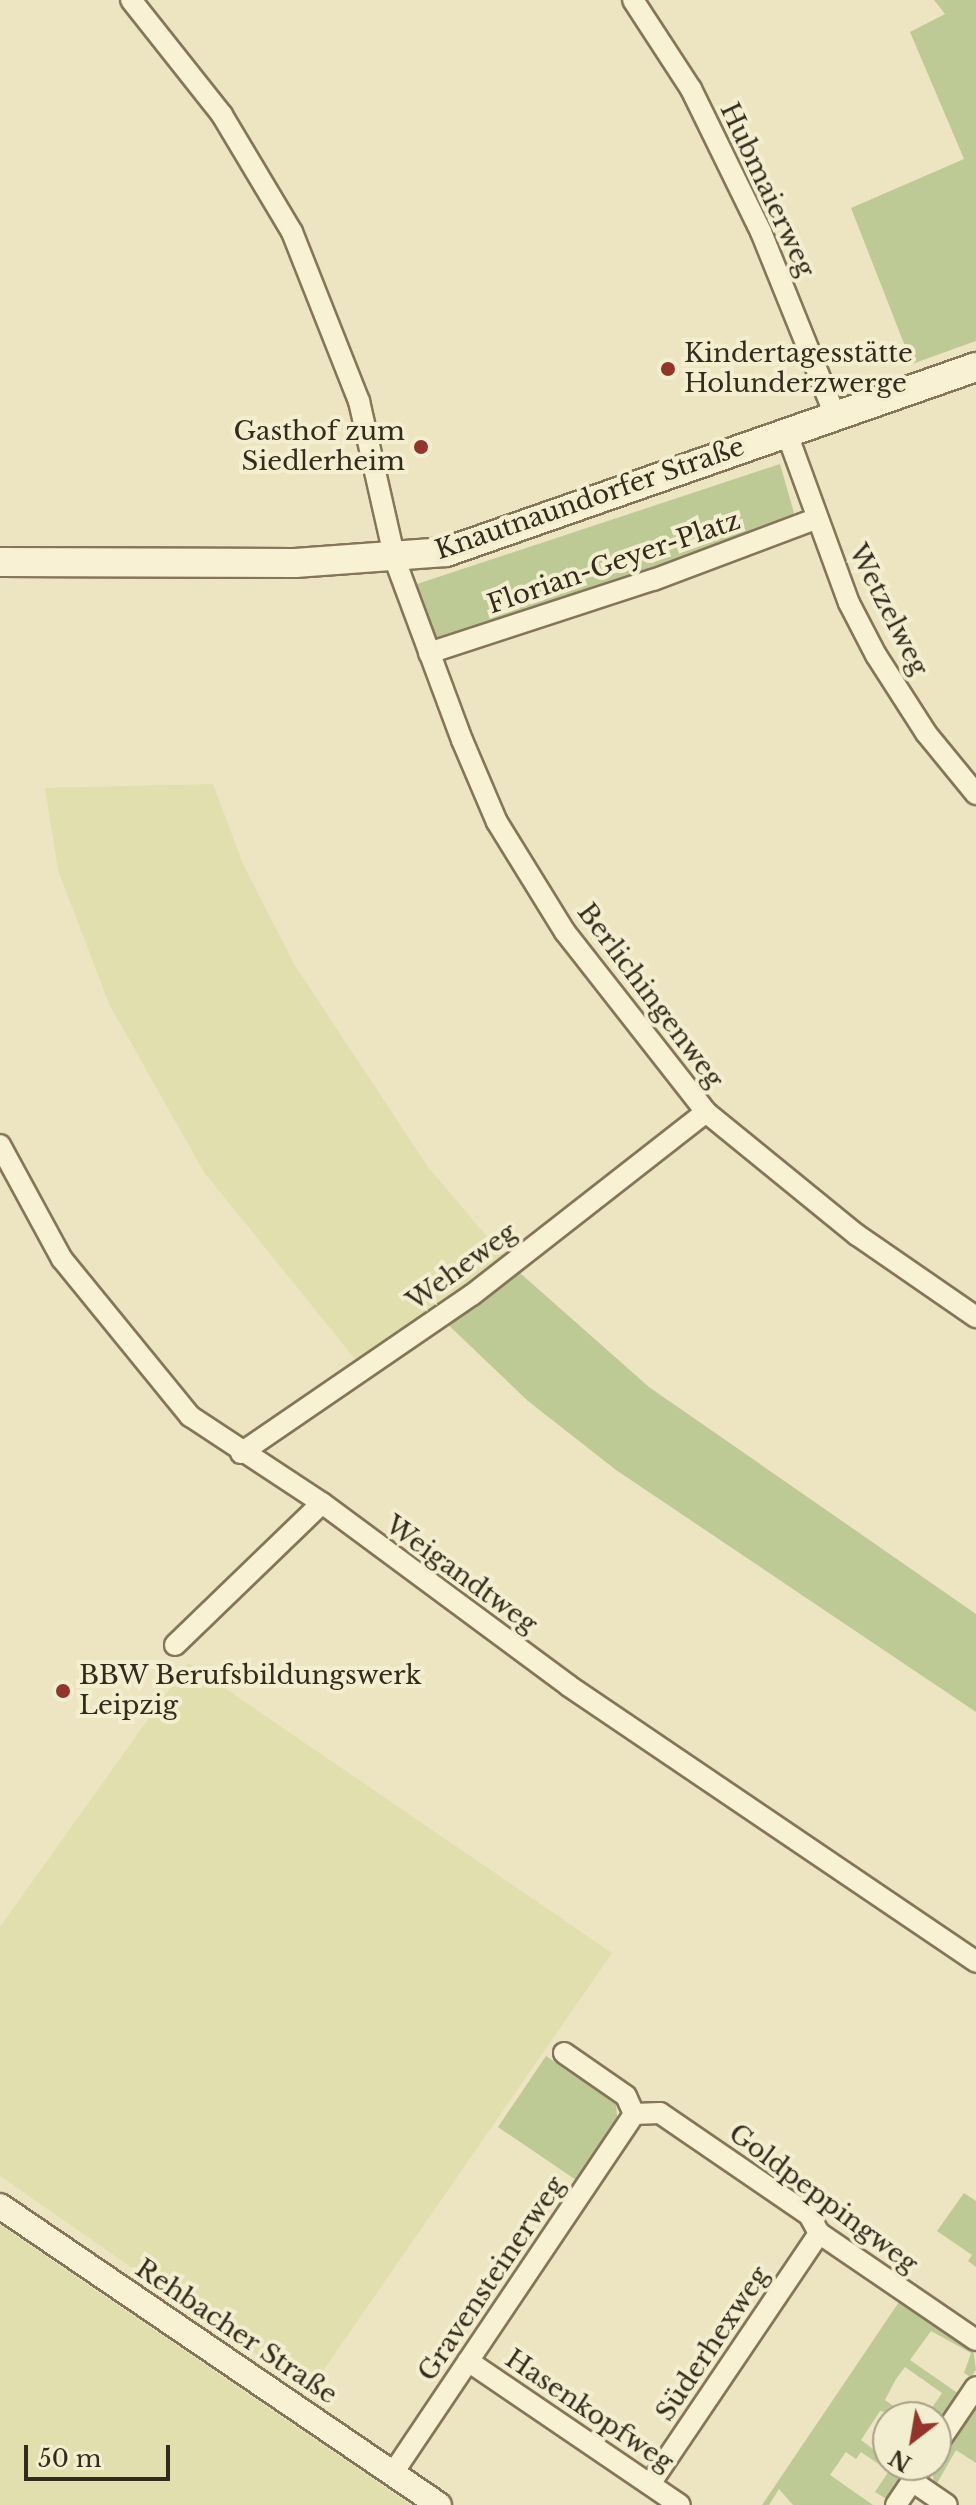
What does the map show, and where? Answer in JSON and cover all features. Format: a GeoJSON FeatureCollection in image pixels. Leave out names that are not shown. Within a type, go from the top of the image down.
{"type":"FeatureCollection","features":[{"type":"Feature","properties":{"kind":"main road","name":"Knautnaundorfer Straße"},"geometry":{"type":"LineString","coordinates":[[0,562],[395,560],[446,552],[834,413],[976,367]]}},
{"type":"Feature","properties":{"kind":"street","name":"Berlichingenweg"},"geometry":{"type":"LineString","coordinates":[[131,0],[222,115],[292,232],[359,401],[395,560],[429,653],[497,822],[574,944],[706,1112],[857,1235],[976,1317]]}},
{"type":"Feature","properties":{"kind":"street","name":"Hubmaierweg"},"geometry":{"type":"LineString","coordinates":[[633,0],[691,89],[754,217],[834,413]]}},
{"type":"Feature","properties":{"kind":"street","name":"Wetzelweg"},"geometry":{"type":"LineString","coordinates":[[786,431],[815,519],[876,655],[926,733],[976,794]]}},
{"type":"Feature","properties":{"kind":"street","name":"Florian-Geyer-Platz"},"geometry":{"type":"LineString","coordinates":[[429,653],[653,580],[815,519]]}},
{"type":"Feature","properties":{"kind":"street","name":"Weheweg"},"geometry":{"type":"LineString","coordinates":[[241,1453],[472,1295],[706,1112]]}},
{"type":"Feature","properties":{"kind":"street","name":"Weigandtweg"},"geometry":{"type":"LineString","coordinates":[[0,1145],[62,1259],[106,1318],[190,1416],[241,1453],[322,1503],[569,1686],[976,1962]]}},
{"type":"Feature","properties":{"kind":"street"},"geometry":{"type":"LineString","coordinates":[[175,1645],[322,1503]]}},
{"type":"Feature","properties":{"kind":"street"},"geometry":{"type":"LineString","coordinates":[[564,2053],[626,2096],[634,2114]]}},
{"type":"Feature","properties":{"kind":"street","name":"Goldpeppingweg"},"geometry":{"type":"LineString","coordinates":[[634,2114],[660,2113],[809,2215],[819,2233],[976,2340]]}},
{"type":"Feature","properties":{"kind":"street","name":"Gravensteinerweg"},"geometry":{"type":"LineString","coordinates":[[393,2473],[634,2114]]}},
{"type":"Feature","properties":{"kind":"street","name":"Rehbacher Straße"},"geometry":{"type":"LineString","coordinates":[[0,2206],[439,2505]]}},
{"type":"Feature","properties":{"kind":"street","name":"Süderhexweg"},"geometry":{"type":"LineString","coordinates":[[650,2484],[819,2233]]}},
{"type":"Feature","properties":{"kind":"street","name":"Hasenkopfweg"},"geometry":{"type":"LineString","coordinates":[[468,2361],[680,2505]]}},
{"type":"Feature","properties":{"kind":"street"},"geometry":{"type":"LineString","coordinates":[[952,2422],[976,2387]]}},
{"type":"Feature","properties":{"kind":"street"},"geometry":{"type":"LineString","coordinates":[[896,2505],[912,2481]]}},
{"type":"Feature","properties":{"kind":"street"},"geometry":{"type":"LineString","coordinates":[[925,2481],[947,2505]]}},
{"type":"Feature","properties":{"kind":"shaded area"},"geometry":{"type":"Polygon","coordinates":[[[213,784],[243,864],[294,964],[428,1167],[511,1265],[363,1369],[204,1172],[109,1004],[58,870],[45,788],[213,784]]]}},
{"type":"Feature","properties":{"kind":"shaded area"},"geometry":{"type":"Polygon","coordinates":[[[188,1663],[612,1953],[309,2391],[0,2176],[0,1927],[188,1663]]]}},
{"type":"Feature","properties":{"kind":"shaded area"},"geometry":{"type":"Polygon","coordinates":[[[0,2225],[411,2505],[0,2505],[0,2225]]]}},
{"type":"Feature","properties":{"kind":"green space"},"geometry":{"type":"Polygon","coordinates":[[[934,0],[976,0],[976,341],[912,364],[851,208],[964,159],[910,32],[945,14],[934,0]]]}},
{"type":"Feature","properties":{"kind":"green space"},"geometry":{"type":"Polygon","coordinates":[[[780,464],[794,513],[784,524],[442,643],[433,641],[414,585],[780,464]]]}},
{"type":"Feature","properties":{"kind":"green space"},"geometry":{"type":"Polygon","coordinates":[[[511,1265],[649,1387],[976,1614],[976,1712],[616,1470],[528,1401],[440,1317],[511,1265]]]}},
{"type":"Feature","properties":{"kind":"green space"},"geometry":{"type":"Polygon","coordinates":[[[546,2056],[616,2104],[618,2126],[579,2182],[498,2127],[546,2056]]]}},
{"type":"Feature","properties":{"kind":"green space"},"geometry":{"type":"Polygon","coordinates":[[[964,2193],[976,2201],[976,2267],[968,2261],[972,2255],[937,2231],[964,2193]]]}},
{"type":"Feature","properties":{"kind":"green space"},"geometry":{"type":"Polygon","coordinates":[[[901,2299],[973,2348],[976,2370],[971,2377],[964,2373],[971,2353],[931,2331],[910,2360],[959,2394],[952,2404],[952,2401],[937,2401],[942,2393],[905,2367],[886,2401],[872,2401],[872,2423],[861,2440],[872,2448],[872,2459],[861,2452],[856,2459],[846,2452],[830,2475],[873,2505],[793,2505],[779,2489],[769,2505],[762,2505],[901,2299]]]}},
{"type":"Feature","properties":{"kind":"green space"},"geometry":{"type":"Polygon","coordinates":[[[976,2405],[976,2463],[956,2450],[952,2457],[952,2439],[976,2405]]]}},
{"type":"Feature","properties":{"kind":"green space"},"geometry":{"type":"Polygon","coordinates":[[[882,2481],[901,2481],[888,2500],[875,2492],[882,2481]]]}},
{"type":"Feature","properties":{"kind":"place","name":"Kindertagesstätte Holunderzwerge"},"geometry":{"type":"Point","coordinates":[668,369]}},
{"type":"Feature","properties":{"kind":"place","name":"Gasthof zum Siedlerheim"},"geometry":{"type":"Point","coordinates":[421,447]}},
{"type":"Feature","properties":{"kind":"place","name":"BBW Berufsbildungswerk Leipzig"},"geometry":{"type":"Point","coordinates":[63,1691]}}]}
